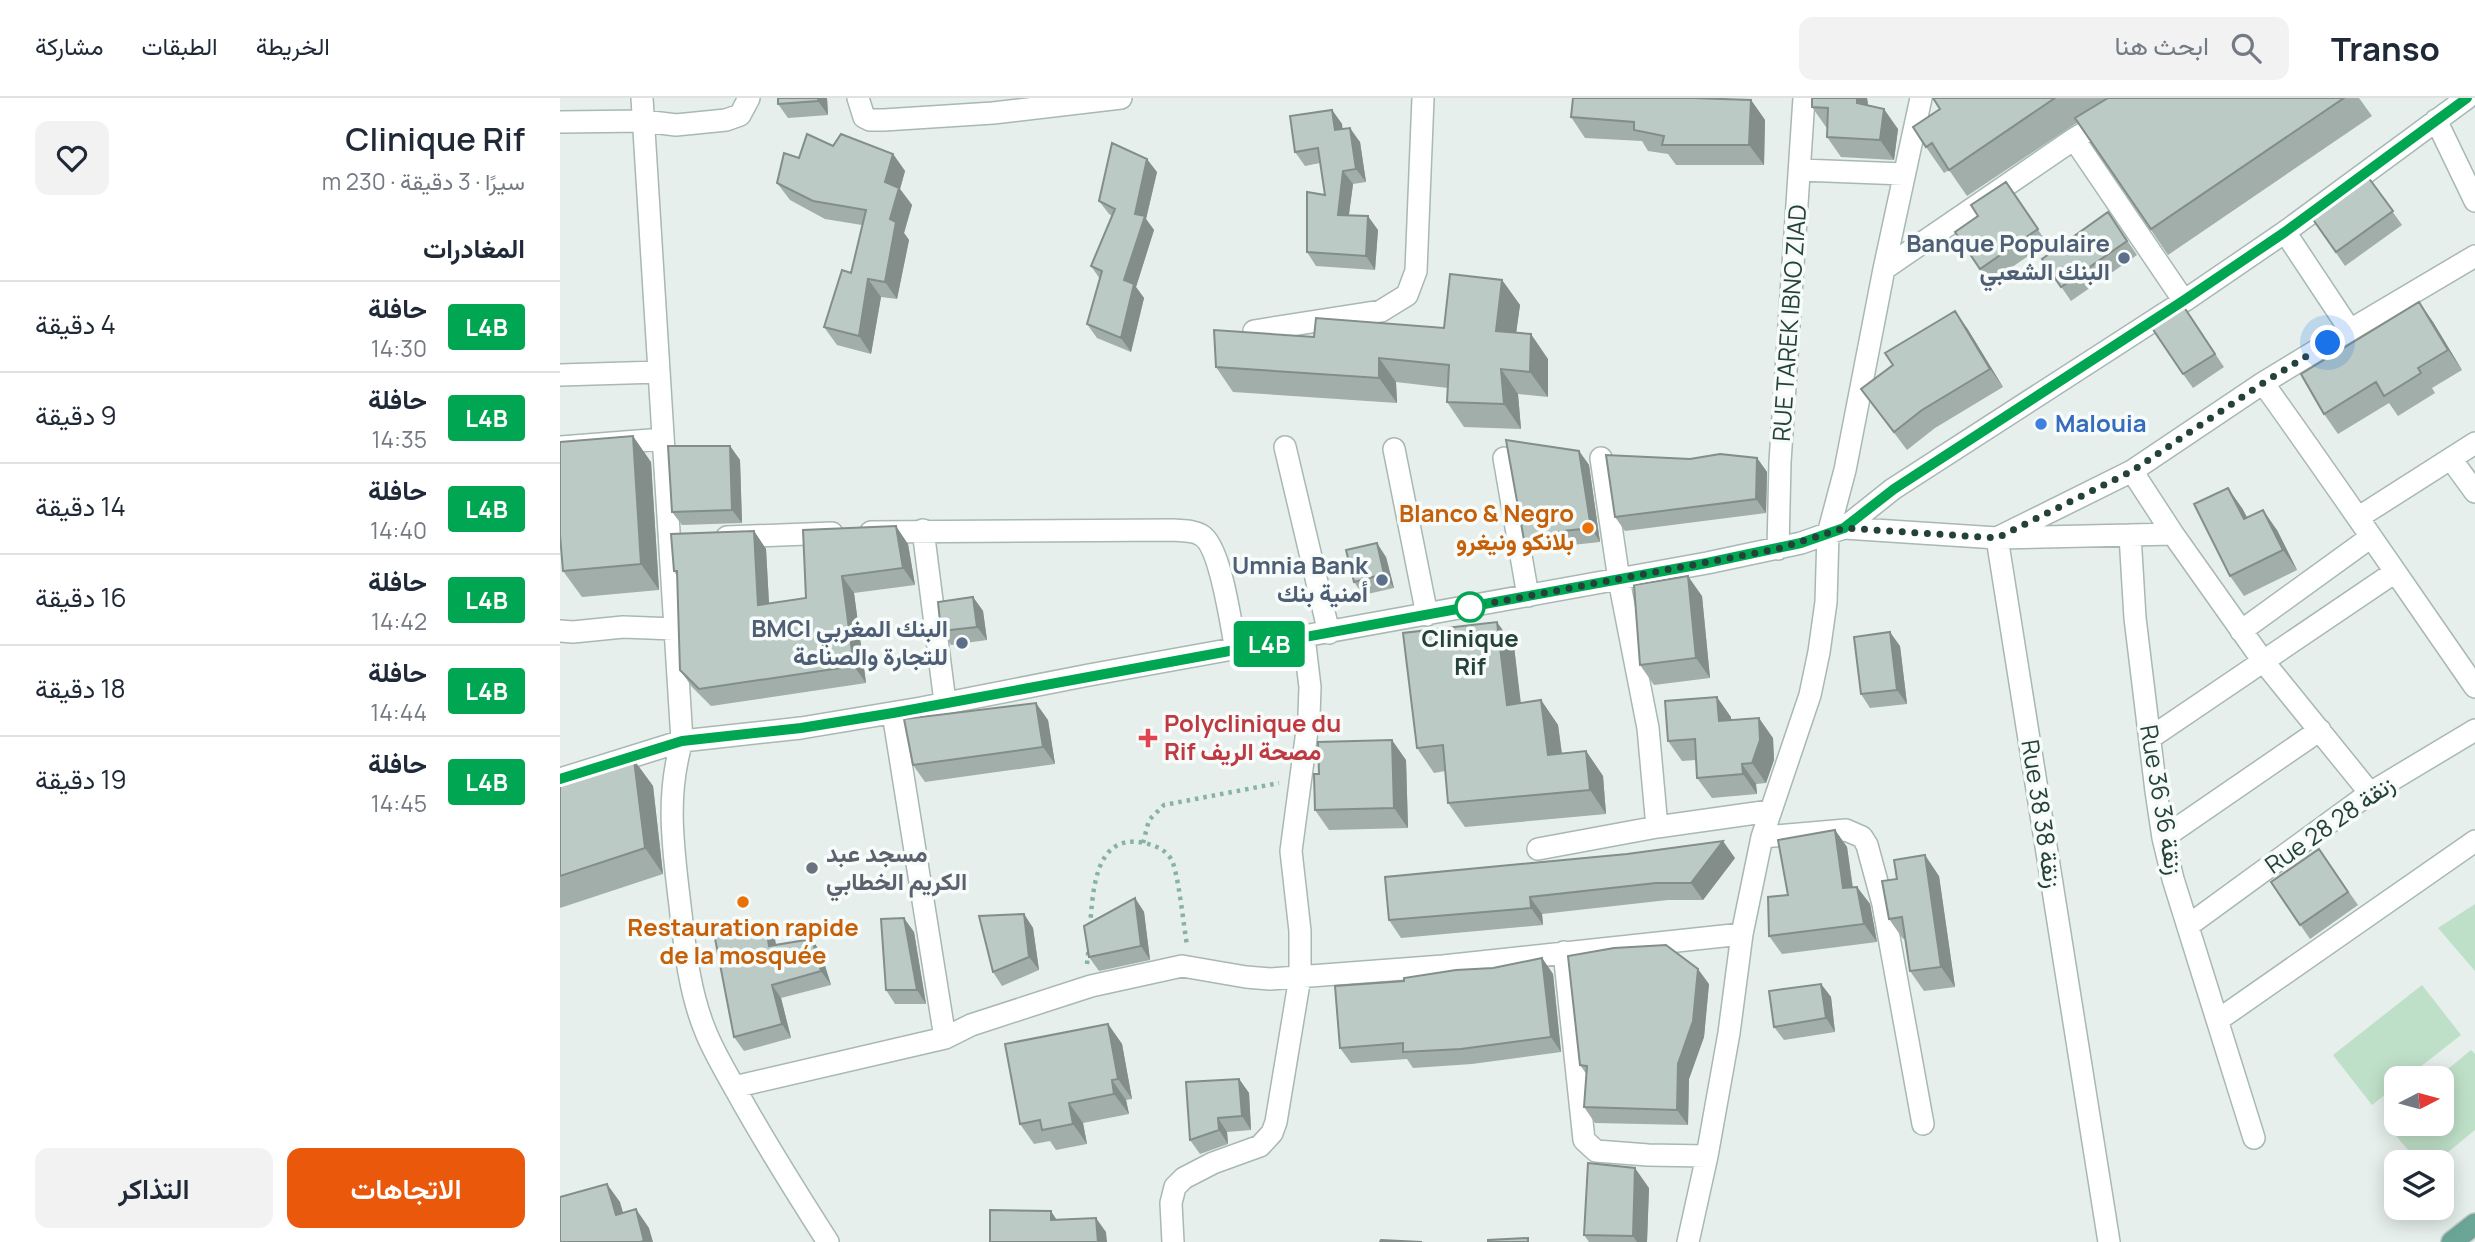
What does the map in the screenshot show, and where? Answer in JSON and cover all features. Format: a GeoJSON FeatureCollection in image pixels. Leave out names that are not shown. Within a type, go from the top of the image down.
{"type":"FeatureCollection","features":[{"type":"Feature","properties":{"kind":"main road"},"geometry":{"type":"LineString","coordinates":[[2452,1242],[2475,1224]]}},
{"type":"Feature","properties":{"kind":"street"},"geometry":{"type":"LineString","coordinates":[[642,98],[682,741],[670,806],[687,960],[697,1009],[705,1032],[767,1147],[828,1242]]}},
{"type":"Feature","properties":{"kind":"street"},"geometry":{"type":"LineString","coordinates":[[560,122],[643,121],[676,125],[726,120],[740,115],[749,98]]}},
{"type":"Feature","properties":{"kind":"street"},"geometry":{"type":"LineString","coordinates":[[858,98],[860,110],[864,117],[870,120],[992,106],[1116,98]]}},
{"type":"Feature","properties":{"kind":"street"},"geometry":{"type":"LineString","coordinates":[[1254,331],[1381,311],[1407,295],[1416,271],[1423,98]]}},
{"type":"Feature","properties":{"kind":"street","name":"RUE TAREK IBNO ZIAD"},"geometry":{"type":"LineString","coordinates":[[1777,549],[1783,408],[1804,98]]}},
{"type":"Feature","properties":{"kind":"street"},"geometry":{"type":"LineString","coordinates":[[1688,1242],[1707,1156],[1729,1033],[1742,934],[1762,837],[1810,695],[1817,663],[1846,470],[1884,269],[1921,98]]}},
{"type":"Feature","properties":{"kind":"street"},"geometry":{"type":"LineString","coordinates":[[1884,269],[2074,139],[2142,98]]}},
{"type":"Feature","properties":{"kind":"street"},"geometry":{"type":"LineString","coordinates":[[560,779],[682,741],[801,728],[893,713],[1619,580],[1777,549],[1836,531],[1894,489],[2285,232],[2467,98]]}},
{"type":"Feature","properties":{"kind":"street"},"geometry":{"type":"LineString","coordinates":[[2437,120],[2475,201]]}},
{"type":"Feature","properties":{"kind":"street"},"geometry":{"type":"LineString","coordinates":[[2074,139],[2183,301]]}},
{"type":"Feature","properties":{"kind":"street"},"geometry":{"type":"LineString","coordinates":[[1801,170],[1904,174]]}},
{"type":"Feature","properties":{"kind":"street"},"geometry":{"type":"LineString","coordinates":[[2285,232],[2350,330]]}},
{"type":"Feature","properties":{"kind":"street"},"geometry":{"type":"LineString","coordinates":[[1997,538],[2132,471],[2263,383],[2475,256]]}},
{"type":"Feature","properties":{"kind":"street"},"geometry":{"type":"LineString","coordinates":[[560,375],[659,372]]}},
{"type":"Feature","properties":{"kind":"street"},"geometry":{"type":"LineString","coordinates":[[2263,383],[2475,687]]}},
{"type":"Feature","properties":{"kind":"street"},"geometry":{"type":"LineString","coordinates":[[560,447],[663,439]]}},
{"type":"Feature","properties":{"kind":"street"},"geometry":{"type":"LineString","coordinates":[[2359,517],[2475,443]]}},
{"type":"Feature","properties":{"kind":"street"},"geometry":{"type":"LineString","coordinates":[[1285,447],[1329,633]]}},
{"type":"Feature","properties":{"kind":"street"},"geometry":{"type":"LineString","coordinates":[[1394,449],[1427,615]]}},
{"type":"Feature","properties":{"kind":"street"},"geometry":{"type":"LineString","coordinates":[[1504,458],[1528,596]]}},
{"type":"Feature","properties":{"kind":"street"},"geometry":{"type":"LineString","coordinates":[[1601,458],[1619,580],[1647,728],[1657,827]]}},
{"type":"Feature","properties":{"kind":"street"},"geometry":{"type":"LineString","coordinates":[[2451,459],[2475,492]]}},
{"type":"Feature","properties":{"kind":"street"},"geometry":{"type":"LineString","coordinates":[[2132,471],[2263,661],[2370,793]]}},
{"type":"Feature","properties":{"kind":"street"},"geometry":{"type":"LineString","coordinates":[[669,539],[923,530],[1173,530],[1202,535],[1212,548],[1221,577],[1236,650]]}},
{"type":"Feature","properties":{"kind":"street"},"geometry":{"type":"LineString","coordinates":[[923,530],[945,702]]}},
{"type":"Feature","properties":{"kind":"street"},"geometry":{"type":"LineString","coordinates":[[1836,531],[1997,538],[2173,534]]}},
{"type":"Feature","properties":{"kind":"street","name":"Rue 36 زنقة 36"},"geometry":{"type":"LineString","coordinates":[[2130,535],[2135,618],[2163,838],[2173,879],[2254,1138]]}},
{"type":"Feature","properties":{"kind":"street"},"geometry":{"type":"LineString","coordinates":[[2241,631],[2371,537]]}},
{"type":"Feature","properties":{"kind":"street","name":"Rue 38 زنقة 38"},"geometry":{"type":"LineString","coordinates":[[1997,538],[2109,1242]]}},
{"type":"Feature","properties":{"kind":"street"},"geometry":{"type":"LineString","coordinates":[[2150,738],[2395,572]]}},
{"type":"Feature","properties":{"kind":"street"},"geometry":{"type":"LineString","coordinates":[[560,631],[623,627],[675,629]]}},
{"type":"Feature","properties":{"kind":"street"},"geometry":{"type":"LineString","coordinates":[[1173,1237],[1172,1193],[1184,1178],[1213,1163],[1260,1146],[1272,1133],[1279,1107],[1300,976],[1300,931],[1291,851],[1309,716],[1310,687],[1304,638]]}},
{"type":"Feature","properties":{"kind":"street"},"geometry":{"type":"LineString","coordinates":[[893,713],[945,1038]]}},
{"type":"Feature","properties":{"kind":"street"},"geometry":{"type":"LineString","coordinates":[[2163,838],[2320,730]]}},
{"type":"Feature","properties":{"kind":"street","name":"Rue 28 زنقة 28"},"geometry":{"type":"LineString","coordinates":[[2189,925],[2370,793],[2475,730]]}},
{"type":"Feature","properties":{"kind":"street"},"geometry":{"type":"LineString","coordinates":[[1538,849],[1657,827],[1770,811]]}},
{"type":"Feature","properties":{"kind":"street"},"geometry":{"type":"LineString","coordinates":[[1762,837],[1846,830],[1862,837],[1867,845],[1883,904],[1923,1124]]}},
{"type":"Feature","properties":{"kind":"street"},"geometry":{"type":"LineString","coordinates":[[2218,1020],[2475,841]]}},
{"type":"Feature","properties":{"kind":"street"},"geometry":{"type":"LineString","coordinates":[[734,1087],[945,1038],[971,1025],[1085,988],[1182,966],[1246,978],[1270,979],[1443,966],[1742,934]]}},
{"type":"Feature","properties":{"kind":"street"},"geometry":{"type":"LineString","coordinates":[[1564,952],[1584,1140],[1596,1151],[1707,1156]]}},
{"type":"Feature","properties":{"kind":"path"},"geometry":{"type":"LineString","coordinates":[[1143,843],[1149,820],[1164,805],[1301,779]]}},
{"type":"Feature","properties":{"kind":"path"},"geometry":{"type":"LineString","coordinates":[[1085,988],[1095,878],[1108,852],[1125,844],[1143,843],[1162,849],[1173,860],[1191,967]]}},
{"type":"Feature","properties":{"kind":"green space"},"geometry":{"type":"Polygon","coordinates":[[[2475,904],[2475,971],[2438,928],[2475,904]]]}},
{"type":"Feature","properties":{"kind":"green space"},"geometry":{"type":"Polygon","coordinates":[[[2422,985],[2461,1035],[2421,1066],[2384,1066],[2384,1096],[2372,1105],[2333,1055],[2422,985]]]}},
{"type":"Feature","properties":{"kind":"green space"},"geometry":{"type":"Polygon","coordinates":[[[2471,1050],[2475,1054],[2475,1130],[2451,1150],[2408,1150],[2396,1136],[2454,1136],[2454,1066],[2452,1066],[2471,1050]]]}},
{"type":"Feature","properties":{"kind":"building"},"geometry":{"type":"Polygon","coordinates":[[[778,98],[818,98],[818,101],[778,104],[778,98]]]}},
{"type":"Feature","properties":{"kind":"building"},"geometry":{"type":"Polygon","coordinates":[[[1573,98],[1751,100],[1749,145],[1662,145],[1664,136],[1634,130],[1634,122],[1571,117],[1573,98]]]}},
{"type":"Feature","properties":{"kind":"building"},"geometry":{"type":"Polygon","coordinates":[[[1812,98],[1857,98],[1857,103],[1884,109],[1880,140],[1827,137],[1828,108],[1812,107],[1812,98]]]}},
{"type":"Feature","properties":{"kind":"building"},"geometry":{"type":"Polygon","coordinates":[[[1933,98],[2055,98],[1949,170],[1932,143],[1926,147],[1913,127],[1940,109],[1933,98]]]}},
{"type":"Feature","properties":{"kind":"building"},"geometry":{"type":"Polygon","coordinates":[[[2108,98],[2344,98],[2151,229],[2075,118],[2108,98]]]}},
{"type":"Feature","properties":{"kind":"building"},"geometry":{"type":"Polygon","coordinates":[[[1332,110],[1335,130],[1350,128],[1356,169],[1343,171],[1338,215],[1368,216],[1366,256],[1307,252],[1307,192],[1325,195],[1318,148],[1295,152],[1290,116],[1332,110]]]}},
{"type":"Feature","properties":{"kind":"building"},"geometry":{"type":"Polygon","coordinates":[[[807,134],[833,146],[841,134],[893,154],[885,182],[899,188],[890,219],[896,222],[885,282],[868,279],[859,336],[824,327],[842,270],[851,273],[866,210],[813,201],[777,183],[784,153],[799,158],[807,134]]]}},
{"type":"Feature","properties":{"kind":"building"},"geometry":{"type":"Polygon","coordinates":[[[1112,143],[1147,159],[1135,214],[1145,216],[1124,280],[1134,284],[1121,338],[1087,324],[1102,271],[1091,266],[1115,209],[1099,201],[1112,143]]]}},
{"type":"Feature","properties":{"kind":"building"},"geometry":{"type":"Polygon","coordinates":[[[2368,177],[2393,211],[2336,252],[2312,218],[2368,177]]]}},
{"type":"Feature","properties":{"kind":"building"},"geometry":{"type":"Polygon","coordinates":[[[2006,182],[2038,229],[1980,269],[1955,232],[1978,216],[1971,205],[2006,182]]]}},
{"type":"Feature","properties":{"kind":"building"},"geometry":{"type":"Polygon","coordinates":[[[2108,212],[2127,241],[2061,287],[2042,259],[2108,212]]]}},
{"type":"Feature","properties":{"kind":"building"},"geometry":{"type":"Polygon","coordinates":[[[1450,274],[1502,280],[1496,331],[1531,334],[1530,372],[1501,369],[1504,404],[1447,402],[1449,365],[1379,358],[1379,378],[1216,367],[1214,330],[1314,337],[1316,318],[1444,328],[1450,274]]]}},
{"type":"Feature","properties":{"kind":"building"},"geometry":{"type":"Polygon","coordinates":[[[2419,302],[2448,350],[2418,368],[2421,373],[2384,396],[2376,382],[2324,414],[2301,374],[2419,302]]]}},
{"type":"Feature","properties":{"kind":"building"},"geometry":{"type":"Polygon","coordinates":[[[2184,307],[2215,354],[2183,374],[2152,328],[2184,307]]]}},
{"type":"Feature","properties":{"kind":"building"},"geometry":{"type":"Polygon","coordinates":[[[1955,311],[1990,369],[1922,410],[1894,432],[1861,389],[1893,365],[1885,353],[1955,311]]]}},
{"type":"Feature","properties":{"kind":"building"},"geometry":{"type":"Polygon","coordinates":[[[633,436],[641,564],[563,571],[560,535],[560,442],[633,436]]]}},
{"type":"Feature","properties":{"kind":"building"},"geometry":{"type":"Polygon","coordinates":[[[1506,440],[1579,451],[1591,528],[1524,540],[1506,440]]]}},
{"type":"Feature","properties":{"kind":"building"},"geometry":{"type":"Polygon","coordinates":[[[668,446],[730,446],[732,510],[672,512],[668,446]]]}},
{"type":"Feature","properties":{"kind":"building"},"geometry":{"type":"Polygon","coordinates":[[[1720,454],[1757,458],[1756,499],[1615,517],[1606,455],[1690,459],[1720,454]]]}},
{"type":"Feature","properties":{"kind":"building"},"geometry":{"type":"Polygon","coordinates":[[[2228,488],[2244,519],[2263,510],[2283,550],[2230,576],[2194,504],[2228,488]]]}},
{"type":"Feature","properties":{"kind":"building"},"geometry":{"type":"Polygon","coordinates":[[[896,526],[903,568],[842,576],[854,666],[699,689],[680,670],[677,571],[674,571],[671,534],[754,531],[758,605],[806,598],[803,530],[896,526]]]}},
{"type":"Feature","properties":{"kind":"building"},"geometry":{"type":"Polygon","coordinates":[[[1377,543],[1384,574],[1354,582],[1346,550],[1377,543]]]}},
{"type":"Feature","properties":{"kind":"building"},"geometry":{"type":"Polygon","coordinates":[[[1688,576],[1696,658],[1640,665],[1634,585],[1688,576]]]}},
{"type":"Feature","properties":{"kind":"building"},"geometry":{"type":"Polygon","coordinates":[[[973,597],[977,627],[941,631],[938,602],[973,597]]]}},
{"type":"Feature","properties":{"kind":"building"},"geometry":{"type":"Polygon","coordinates":[[[1497,622],[1507,705],[1541,700],[1548,755],[1586,751],[1590,790],[1448,803],[1443,745],[1417,748],[1403,633],[1497,622]]]}},
{"type":"Feature","properties":{"kind":"building"},"geometry":{"type":"Polygon","coordinates":[[[1890,632],[1897,690],[1861,694],[1854,637],[1890,632]]]}},
{"type":"Feature","properties":{"kind":"building"},"geometry":{"type":"Polygon","coordinates":[[[1717,697],[1719,721],[1759,718],[1760,740],[1752,763],[1742,764],[1743,774],[1697,778],[1695,739],[1668,741],[1665,701],[1717,697]]]}},
{"type":"Feature","properties":{"kind":"building"},"geometry":{"type":"Polygon","coordinates":[[[1036,703],[1043,747],[913,765],[904,719],[1036,703]]]}},
{"type":"Feature","properties":{"kind":"building"},"geometry":{"type":"Polygon","coordinates":[[[1392,740],[1394,808],[1315,810],[1314,774],[1319,774],[1318,742],[1392,740]]]}},
{"type":"Feature","properties":{"kind":"building"},"geometry":{"type":"Polygon","coordinates":[[[634,760],[645,848],[560,876],[560,786],[634,760]]]}},
{"type":"Feature","properties":{"kind":"building"},"geometry":{"type":"Polygon","coordinates":[[[1835,830],[1843,888],[1857,887],[1864,924],[1769,936],[1768,897],[1788,895],[1778,840],[1835,830]]]}},
{"type":"Feature","properties":{"kind":"building"},"geometry":{"type":"Polygon","coordinates":[[[1723,841],[1691,883],[1656,883],[1530,897],[1531,908],[1389,920],[1385,877],[1627,854],[1723,841]]]}},
{"type":"Feature","properties":{"kind":"building"},"geometry":{"type":"Polygon","coordinates":[[[2319,849],[2348,892],[2300,925],[2271,882],[2319,849]]]}},
{"type":"Feature","properties":{"kind":"building"},"geometry":{"type":"Polygon","coordinates":[[[1925,855],[1941,967],[1910,971],[1902,917],[1889,919],[1882,881],[1897,879],[1894,860],[1925,855]]]}},
{"type":"Feature","properties":{"kind":"building"},"geometry":{"type":"Polygon","coordinates":[[[1135,898],[1141,946],[1089,957],[1084,926],[1135,898]]]}},
{"type":"Feature","properties":{"kind":"building"},"geometry":{"type":"Polygon","coordinates":[[[1024,914],[1029,957],[993,972],[979,916],[1024,914]]]}},
{"type":"Feature","properties":{"kind":"building"},"geometry":{"type":"Polygon","coordinates":[[[904,918],[917,990],[886,990],[881,919],[904,918]]]}},
{"type":"Feature","properties":{"kind":"building"},"geometry":{"type":"Polygon","coordinates":[[[766,926],[769,946],[812,939],[821,971],[772,985],[782,1024],[734,1037],[713,928],[766,926]]]}},
{"type":"Feature","properties":{"kind":"building"},"geometry":{"type":"Polygon","coordinates":[[[1666,945],[1698,969],[1693,1021],[1678,1064],[1677,1110],[1584,1107],[1587,1066],[1580,1065],[1568,956],[1614,948],[1666,945]]]}},
{"type":"Feature","properties":{"kind":"building"},"geometry":{"type":"Polygon","coordinates":[[[1542,958],[1551,1037],[1461,1049],[1403,1052],[1403,1043],[1340,1048],[1335,986],[1404,981],[1404,978],[1456,970],[1493,968],[1542,958]]]}},
{"type":"Feature","properties":{"kind":"building"},"geometry":{"type":"Polygon","coordinates":[[[1821,984],[1826,1018],[1774,1027],[1769,991],[1821,984]]]}},
{"type":"Feature","properties":{"kind":"building"},"geometry":{"type":"Polygon","coordinates":[[[1108,1024],[1118,1079],[1112,1080],[1114,1094],[1069,1103],[1073,1124],[1042,1130],[1040,1120],[1020,1124],[1005,1044],[1108,1024]]]}},
{"type":"Feature","properties":{"kind":"building"},"geometry":{"type":"Polygon","coordinates":[[[1239,1079],[1242,1116],[1218,1118],[1219,1130],[1190,1140],[1186,1082],[1239,1079]]]}},
{"type":"Feature","properties":{"kind":"building"},"geometry":{"type":"Polygon","coordinates":[[[1588,1163],[1635,1168],[1633,1236],[1584,1235],[1588,1163]]]}},
{"type":"Feature","properties":{"kind":"building"},"geometry":{"type":"Polygon","coordinates":[[[607,1184],[616,1215],[636,1209],[644,1241],[560,1242],[560,1197],[607,1184]]]}},
{"type":"Feature","properties":{"kind":"building"},"geometry":{"type":"Polygon","coordinates":[[[990,1210],[1051,1211],[1051,1220],[1096,1218],[1098,1242],[990,1242],[990,1210]]]}},
{"type":"Feature","properties":{"kind":"building"},"geometry":{"type":"Polygon","coordinates":[[[1528,1238],[1528,1242],[1488,1242],[1488,1240],[1528,1238]]]}},
{"type":"Feature","properties":{"kind":"building"},"geometry":{"type":"Polygon","coordinates":[[[1381,1240],[1422,1242],[1380,1242],[1381,1240]]]}},
{"type":"Feature","properties":{"kind":"bus line","name":"L4B"},"geometry":{"type":"LineString","coordinates":[[560,779],[682,741],[801,728],[921,708],[1707,563],[1777,549],[1828,534],[1844,528],[1894,489],[2285,232],[2467,98]]}},
{"type":"Feature","properties":{"kind":"place","name":"Banque Populaire البنك الشعبي"},"geometry":{"type":"Point","coordinates":[2124,258]}},
{"type":"Feature","properties":{"kind":"place","name":"Malouia"},"geometry":{"type":"Point","coordinates":[2041,424]}},
{"type":"Feature","properties":{"kind":"place","name":"Blanco & Negro بلانكو ونيغرو"},"geometry":{"type":"Point","coordinates":[1588,528]}},
{"type":"Feature","properties":{"kind":"place","name":"Umnia Bank أمنية بنك"},"geometry":{"type":"Point","coordinates":[1382,580]}},
{"type":"Feature","properties":{"kind":"place","name":"Clinique Rif"},"geometry":{"type":"Point","coordinates":[1470,607]}},
{"type":"Feature","properties":{"kind":"place","name":"BMCI البنك المغربي للتجارة والصناعة"},"geometry":{"type":"Point","coordinates":[962,643]}},
{"type":"Feature","properties":{"kind":"place","name":"Polyclinique du Rif مصحة الريف"},"geometry":{"type":"Point","coordinates":[1148,738]}},
{"type":"Feature","properties":{"kind":"place","name":"مسجد عبد الكريم الخطابي"},"geometry":{"type":"Point","coordinates":[812,868]}},
{"type":"Feature","properties":{"kind":"place","name":"Restauration rapide de la mosquée"},"geometry":{"type":"Point","coordinates":[743,902]}},
{"type":"Feature","properties":{"kind":"route"},"geometry":{"type":"LineString","coordinates":[[1470,607],[1777,549],[1844,528],[1997,538],[2132,471],[2328,343]]}}]}
